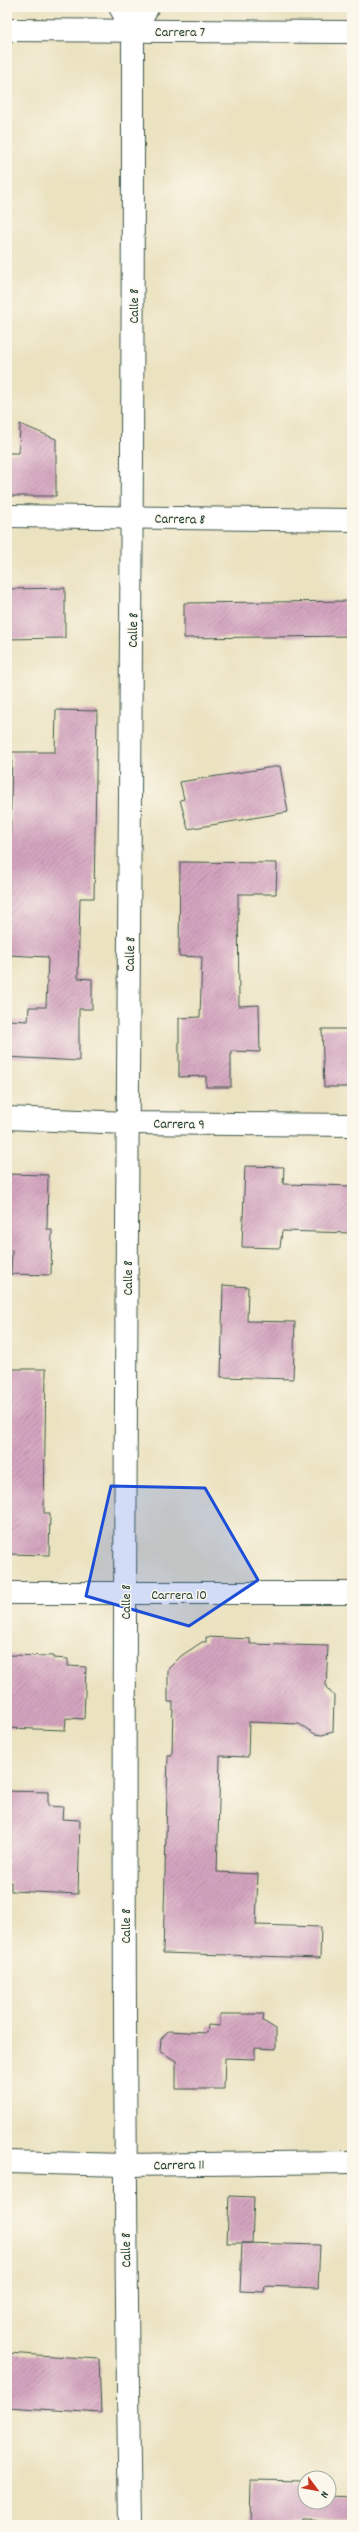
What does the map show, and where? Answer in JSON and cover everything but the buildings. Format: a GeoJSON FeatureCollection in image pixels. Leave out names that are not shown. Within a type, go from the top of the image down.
{"type":"FeatureCollection","features":[{"type":"Feature","properties":{"kind":"street","name":"Calle 8"},"geometry":{"type":"LineString","coordinates":[[120,7],[133,31],[134,517],[127,1122],[124,2165],[130,2525]]}},
{"type":"Feature","properties":{"kind":"street"},"geometry":{"type":"LineString","coordinates":[[133,31],[148,7]]}},
{"type":"Feature","properties":{"kind":"street","name":"Carrera 7"},"geometry":{"type":"LineString","coordinates":[[7,30],[352,32]]}},
{"type":"Feature","properties":{"kind":"street","name":"Carrera 8"},"geometry":{"type":"LineString","coordinates":[[7,516],[352,520]]}},
{"type":"Feature","properties":{"kind":"street","name":"Carrera 9"},"geometry":{"type":"LineString","coordinates":[[7,1118],[127,1122],[352,1125]]}},
{"type":"Feature","properties":{"kind":"street","name":"Carrera 10"},"geometry":{"type":"LineString","coordinates":[[7,1593],[126,1595],[352,1593]]}},
{"type":"Feature","properties":{"kind":"street","name":"Carrera 11"},"geometry":{"type":"LineString","coordinates":[[7,2162],[124,2165],[352,2162]]}},
{"type":"Feature","properties":{"kind":"highlighted area"},"geometry":{"type":"Polygon","coordinates":[[[111,1486],[205,1488],[258,1580],[189,1626],[86,1596],[111,1486]]]}}]}
